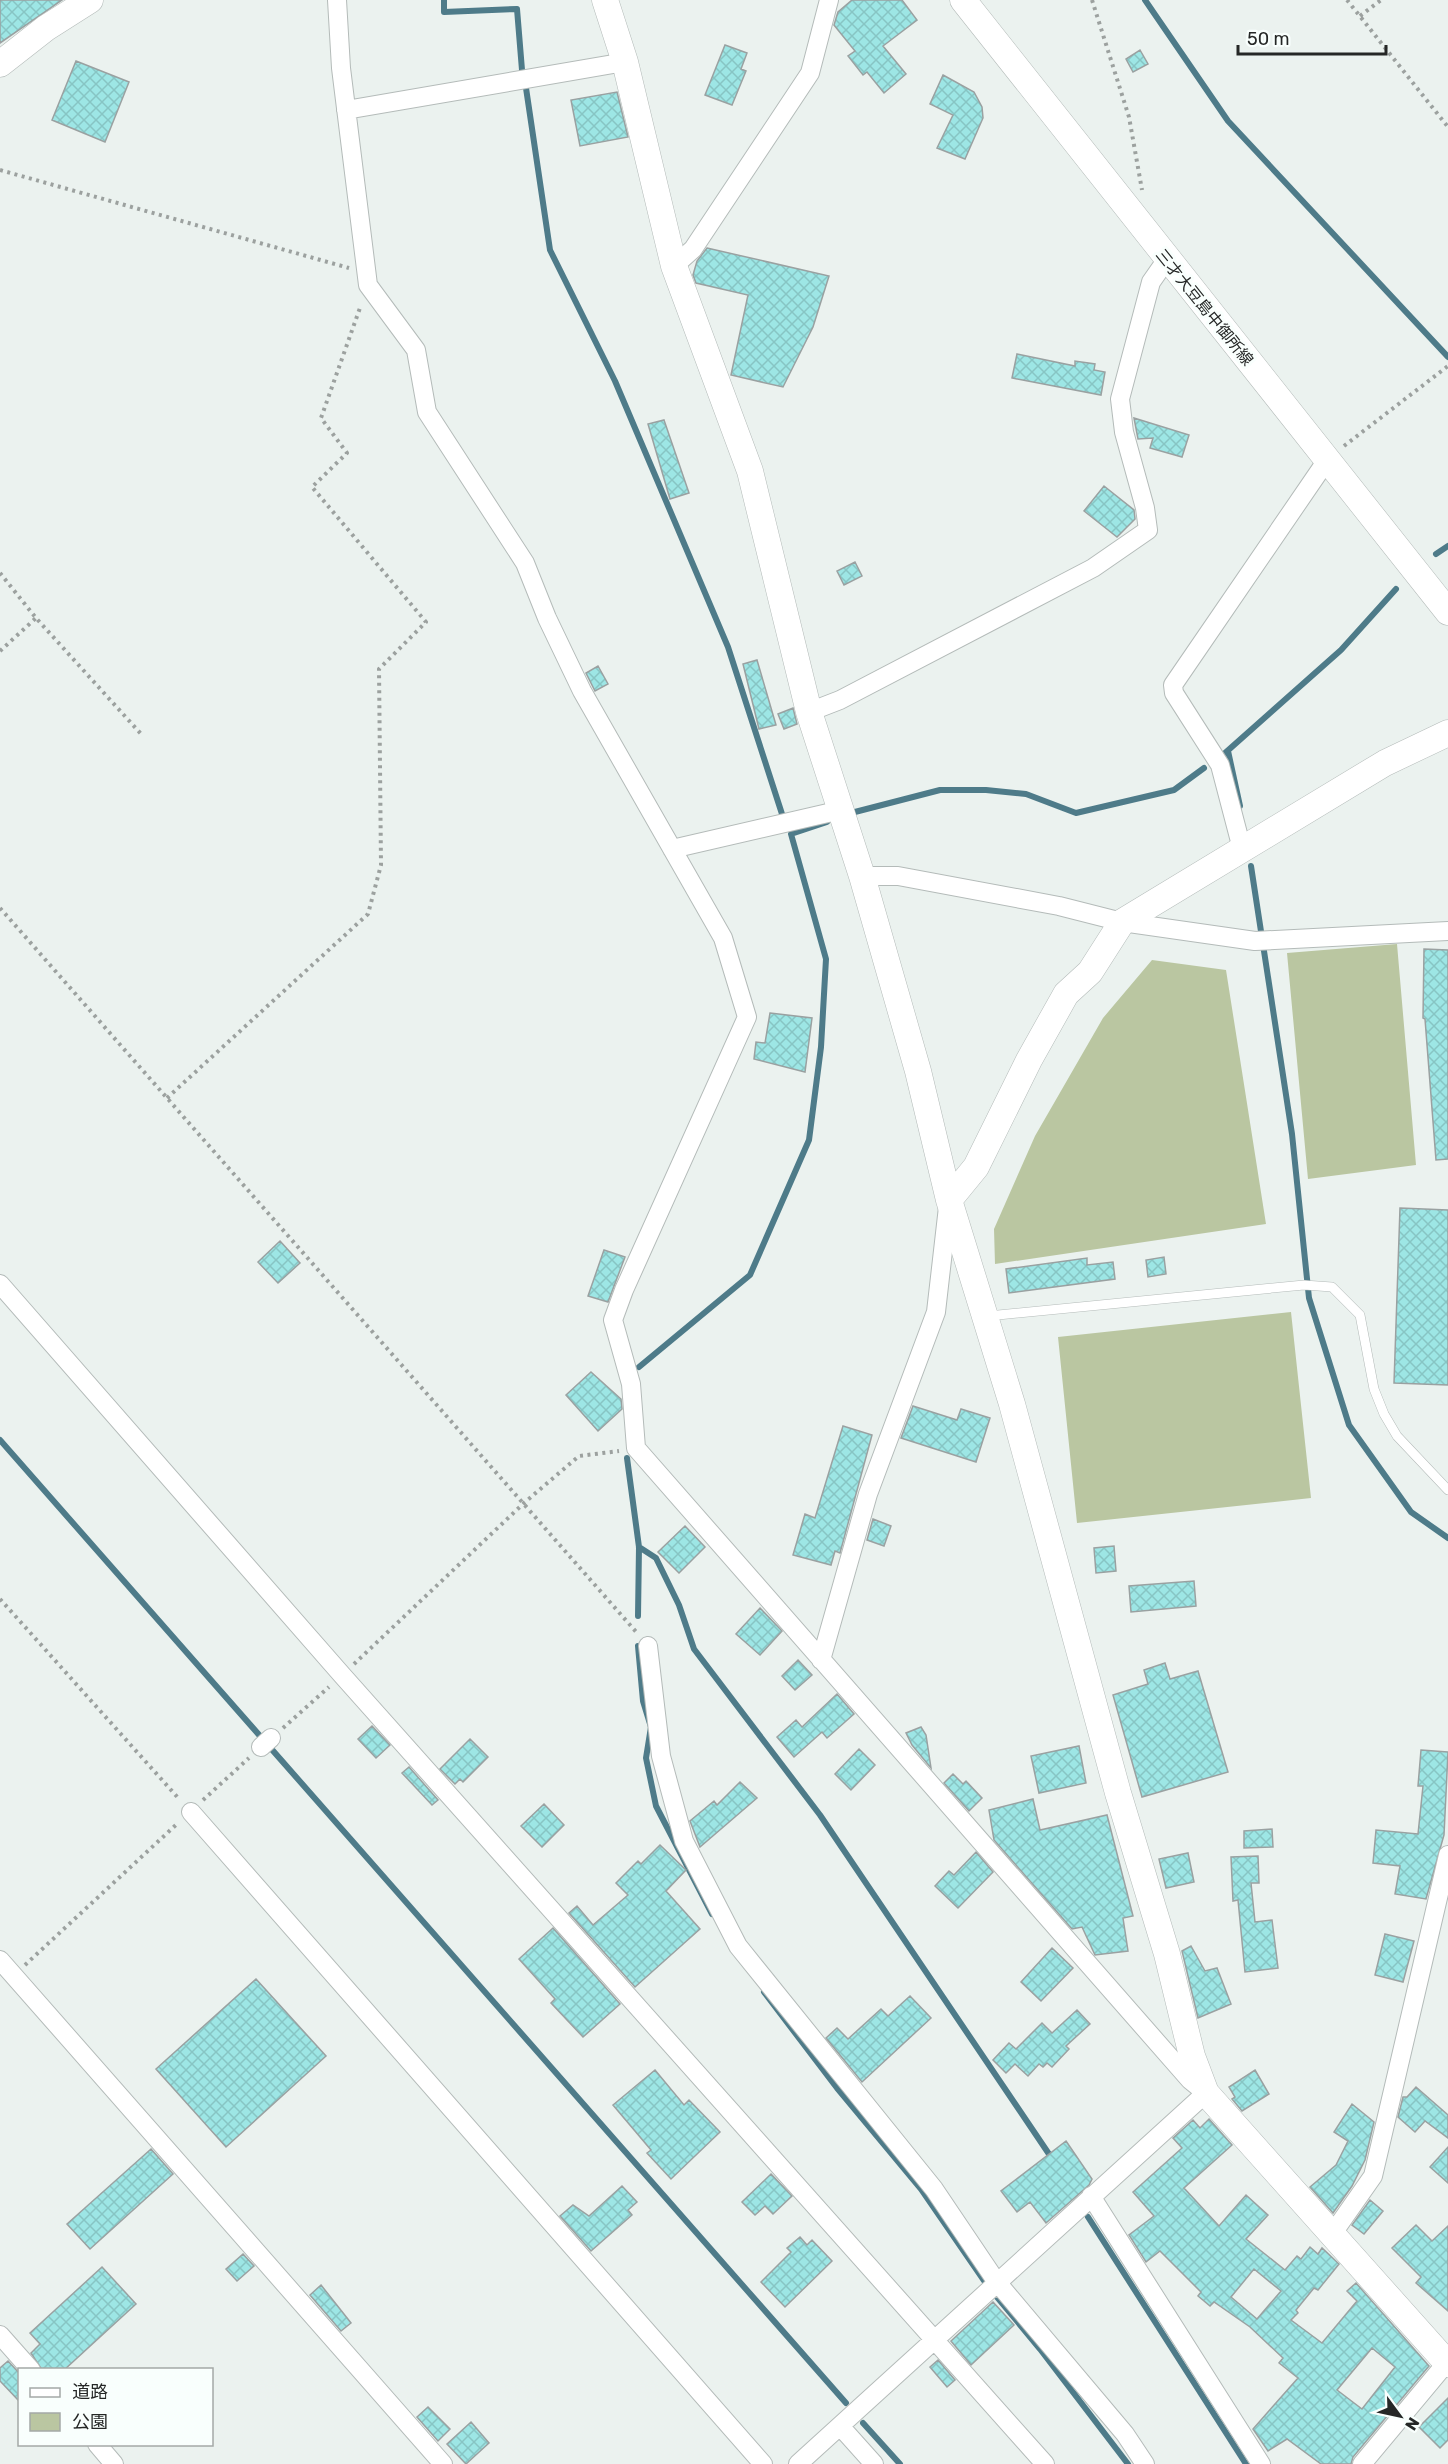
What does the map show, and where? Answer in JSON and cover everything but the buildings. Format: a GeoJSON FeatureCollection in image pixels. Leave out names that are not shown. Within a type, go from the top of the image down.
{"type":"FeatureCollection","features":[{"type":"Feature","properties":{"kind":"street"},"geometry":{"type":"LineString","coordinates":[[0,64],[46,28],[90,0]]}},
{"type":"Feature","properties":{"kind":"street"},"geometry":{"type":"LineString","coordinates":[[337,0],[346,110],[367,279],[416,350],[427,412],[525,563],[547,618],[582,692],[723,938],[747,1017],[613,1320],[631,1384],[636,1448],[1190,2080],[1206,2092],[1448,2362],[1362,2464]]}},
{"type":"Feature","properties":{"kind":"street"},"geometry":{"type":"LineString","coordinates":[[606,0],[625,62],[674,266],[750,471],[809,712],[862,876],[918,1071],[949,1200],[1012,1404],[1118,1793],[1167,1954],[1192,2056],[1206,2092]]}},
{"type":"Feature","properties":{"kind":"street"},"geometry":{"type":"LineString","coordinates":[[674,266],[693,249],[810,73],[829,0]]}},
{"type":"Feature","properties":{"kind":"street","name":"三才大豆島中御所線"},"geometry":{"type":"LineString","coordinates":[[963,0],[1448,612]]}},
{"type":"Feature","properties":{"kind":"street"},"geometry":{"type":"LineString","coordinates":[[346,110],[625,62]]}},
{"type":"Feature","properties":{"kind":"street"},"geometry":{"type":"LineString","coordinates":[[809,712],[840,700],[1093,568],[1148,530],[1145,508],[1124,432],[1120,399],[1151,282],[1167,259]]}},
{"type":"Feature","properties":{"kind":"street"},"geometry":{"type":"LineString","coordinates":[[1242,849],[1220,765],[1174,693],[1173,685],[1327,459]]}},
{"type":"Feature","properties":{"kind":"street"},"geometry":{"type":"LineString","coordinates":[[821,1660],[868,1494],[936,1312],[949,1200],[976,1167],[1029,1060],[1066,994],[1090,972],[1122,922],[1385,763],[1448,733]]}},
{"type":"Feature","properties":{"kind":"street"},"geometry":{"type":"LineString","coordinates":[[672,849],[841,810]]}},
{"type":"Feature","properties":{"kind":"street"},"geometry":{"type":"LineString","coordinates":[[862,876],[898,876],[1122,922],[1262,940],[1448,931]]}},
{"type":"Feature","properties":{"kind":"street"},"geometry":{"type":"LineString","coordinates":[[0,1284],[342,1675],[1045,2464]]}},
{"type":"Feature","properties":{"kind":"street"},"geometry":{"type":"LineString","coordinates":[[648,1646],[662,1756],[684,1841],[738,1946],[934,2189],[996,2281],[1125,2433],[1145,2464]]}},
{"type":"Feature","properties":{"kind":"street"},"geometry":{"type":"LineString","coordinates":[[191,1812],[763,2464]]}},
{"type":"Feature","properties":{"kind":"street"},"geometry":{"type":"LineString","coordinates":[[1333,2233],[1373,2176],[1448,1855]]}},
{"type":"Feature","properties":{"kind":"street"},"geometry":{"type":"LineString","coordinates":[[0,1960],[443,2464]]}},
{"type":"Feature","properties":{"kind":"street"},"geometry":{"type":"LineString","coordinates":[[798,2464],[996,2281],[1206,2092]]}},
{"type":"Feature","properties":{"kind":"street"},"geometry":{"type":"LineString","coordinates":[[1091,2196],[1262,2464]]}},
{"type":"Feature","properties":{"kind":"street"},"geometry":{"type":"LineString","coordinates":[[0,2335],[29,2368]]}},
{"type":"Feature","properties":{"kind":"street"},"geometry":{"type":"LineString","coordinates":[[840,2426],[874,2464]]}},
{"type":"Feature","properties":{"kind":"street"},"geometry":{"type":"LineString","coordinates":[[98,2446],[114,2464]]}},
{"type":"Feature","properties":{"kind":"lane"},"geometry":{"type":"LineString","coordinates":[[985,1316],[1309,1285],[1332,1287],[1360,1315],[1374,1389],[1397,1436],[1448,1491]]}},
{"type":"Feature","properties":{"kind":"path"},"geometry":{"type":"LineString","coordinates":[[1092,0],[1129,117],[1142,191]]}},
{"type":"Feature","properties":{"kind":"path"},"geometry":{"type":"LineString","coordinates":[[1347,0],[1448,127]]}},
{"type":"Feature","properties":{"kind":"path"},"geometry":{"type":"LineString","coordinates":[[1360,16],[1381,0]]}},
{"type":"Feature","properties":{"kind":"path"},"geometry":{"type":"LineString","coordinates":[[0,170],[367,279],[321,418],[347,453],[312,487],[426,622],[379,669],[381,865],[368,914],[167,1098]]}},
{"type":"Feature","properties":{"kind":"path"},"geometry":{"type":"LineString","coordinates":[[1327,459],[1448,366]]}},
{"type":"Feature","properties":{"kind":"path"},"geometry":{"type":"LineString","coordinates":[[0,573],[36,618],[142,735]]}},
{"type":"Feature","properties":{"kind":"path"},"geometry":{"type":"LineString","coordinates":[[0,651],[36,618]]}},
{"type":"Feature","properties":{"kind":"path"},"geometry":{"type":"LineString","coordinates":[[0,908],[648,1646]]}},
{"type":"Feature","properties":{"kind":"path"},"geometry":{"type":"LineString","coordinates":[[13,1975],[342,1675],[524,1503],[579,1456],[636,1448]]}},
{"type":"Feature","properties":{"kind":"path"},"geometry":{"type":"LineString","coordinates":[[0,1599],[191,1812]]}},
{"type":"Feature","properties":{"kind":"green space"},"geometry":{"type":"Polygon","coordinates":[[[1397,944],[1416,1165],[1308,1179],[1287,953],[1397,944]]]}},
{"type":"Feature","properties":{"kind":"green space"},"geometry":{"type":"Polygon","coordinates":[[[1152,960],[1226,970],[1266,1224],[995,1264],[994,1229],[1035,1136],[1103,1018],[1152,960]]]}},
{"type":"Feature","properties":{"kind":"green space"},"geometry":{"type":"Polygon","coordinates":[[[1291,1312],[1311,1498],[1077,1523],[1058,1337],[1291,1312]]]}},
{"type":"Feature","properties":{"kind":"waterway"},"geometry":{"type":"LineString","coordinates":[[444,0],[444,12],[517,9],[522,70]]}},
{"type":"Feature","properties":{"kind":"waterway"},"geometry":{"type":"LineString","coordinates":[[1145,0],[1228,121],[1448,357]]}},
{"type":"Feature","properties":{"kind":"waterway"},"geometry":{"type":"LineString","coordinates":[[526,88],[550,250],[615,381],[728,647],[782,814]]}},
{"type":"Feature","properties":{"kind":"waterway"},"geometry":{"type":"LineString","coordinates":[[1436,554],[1448,546]]}},
{"type":"Feature","properties":{"kind":"waterway"},"geometry":{"type":"LineString","coordinates":[[1225,753],[1341,650],[1396,589]]}},
{"type":"Feature","properties":{"kind":"waterway"},"geometry":{"type":"LineString","coordinates":[[1228,751],[1240,806]]}},
{"type":"Feature","properties":{"kind":"waterway"},"geometry":{"type":"LineString","coordinates":[[851,813],[940,790],[986,790],[1026,794],[1076,813],[1174,790],[1204,768]]}},
{"type":"Feature","properties":{"kind":"waterway"},"geometry":{"type":"LineString","coordinates":[[639,1367],[750,1275],[809,1140],[821,1047],[826,959],[791,834],[827,822]]}},
{"type":"Feature","properties":{"kind":"waterway"},"geometry":{"type":"LineString","coordinates":[[1251,866],[1292,1134],[1309,1298],[1349,1425],[1411,1512],[1448,1538]]}},
{"type":"Feature","properties":{"kind":"waterway"},"geometry":{"type":"LineString","coordinates":[[0,1440],[846,2403]]}},
{"type":"Feature","properties":{"kind":"waterway"},"geometry":{"type":"LineString","coordinates":[[627,1458],[639,1547],[638,1616]]}},
{"type":"Feature","properties":{"kind":"waterway"},"geometry":{"type":"LineString","coordinates":[[639,1547],[656,1558],[679,1605],[694,1649],[820,1815],[1053,2160]]}},
{"type":"Feature","properties":{"kind":"waterway"},"geometry":{"type":"LineString","coordinates":[[638,1646],[643,1701],[651,1727],[646,1758],[656,1806],[712,1914]]}},
{"type":"Feature","properties":{"kind":"waterway"},"geometry":{"type":"LineString","coordinates":[[764,1992],[837,2088],[921,2189],[985,2282]]}},
{"type":"Feature","properties":{"kind":"waterway"},"geometry":{"type":"LineString","coordinates":[[1088,2217],[1246,2464]]}},
{"type":"Feature","properties":{"kind":"waterway"},"geometry":{"type":"LineString","coordinates":[[997,2297],[1128,2464]]}},
{"type":"Feature","properties":{"kind":"waterway"},"geometry":{"type":"LineString","coordinates":[[863,2423],[900,2464]]}}]}
